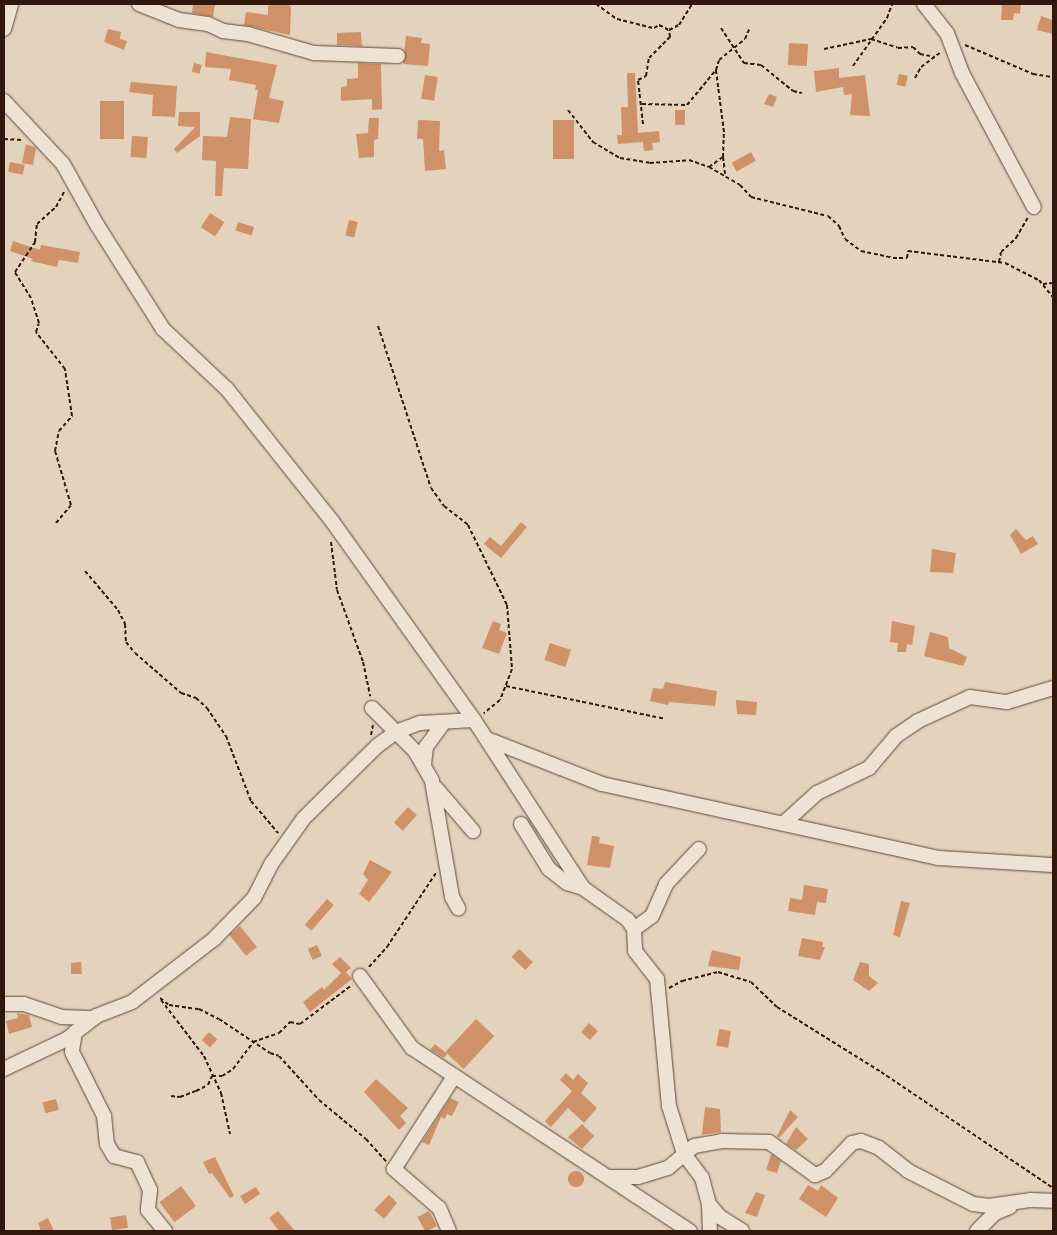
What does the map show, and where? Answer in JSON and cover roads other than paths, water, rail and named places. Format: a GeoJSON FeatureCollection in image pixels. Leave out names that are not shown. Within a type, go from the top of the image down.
{"type":"FeatureCollection","features":[{"type":"Feature","properties":{"kind":"street"},"geometry":{"type":"LineString","coordinates":[[4,29],[10,4]]}},
{"type":"Feature","properties":{"kind":"street"},"geometry":{"type":"LineString","coordinates":[[139,4],[179,20],[208,24],[223,31],[248,34],[314,53],[398,56]]}},
{"type":"Feature","properties":{"kind":"street"},"geometry":{"type":"LineString","coordinates":[[924,4],[948,36],[962,73],[1034,208]]}},
{"type":"Feature","properties":{"kind":"street"},"geometry":{"type":"LineString","coordinates":[[4,101],[40,143],[63,164],[163,329],[227,389],[332,521],[474,720],[583,888]]}},
{"type":"Feature","properties":{"kind":"street"},"geometry":{"type":"LineString","coordinates":[[784,823],[817,792],[869,768],[896,736],[918,721],[970,697],[1007,702],[1053,688]]}},
{"type":"Feature","properties":{"kind":"street"},"geometry":{"type":"LineString","coordinates":[[372,708],[396,732],[424,765],[441,797],[473,830]]}},
{"type":"Feature","properties":{"kind":"street"},"geometry":{"type":"LineString","coordinates":[[4,1069],[67,1039],[94,1018],[155,994],[239,916],[288,843],[316,806],[377,746],[396,732],[420,723],[474,720]]}},
{"type":"Feature","properties":{"kind":"street"},"geometry":{"type":"LineString","coordinates":[[424,765],[426,748],[444,722]]}},
{"type":"Feature","properties":{"kind":"street"},"geometry":{"type":"LineString","coordinates":[[486,739],[602,784],[938,858],[1053,865]]}},
{"type":"Feature","properties":{"kind":"street"},"geometry":{"type":"LineString","coordinates":[[432,781],[452,896],[458,908]]}},
{"type":"Feature","properties":{"kind":"street"},"geometry":{"type":"LineString","coordinates":[[521,824],[548,869],[567,883],[583,888],[628,920],[634,929],[635,951],[657,979],[657,1000],[669,1106],[684,1154],[702,1178],[709,1204],[710,1231]]}},
{"type":"Feature","properties":{"kind":"street"},"geometry":{"type":"LineString","coordinates":[[634,929],[652,916],[666,884],[699,849]]}},
{"type":"Feature","properties":{"kind":"street"},"geometry":{"type":"LineString","coordinates":[[360,976],[412,1048],[453,1078],[610,1177],[690,1231]]}},
{"type":"Feature","properties":{"kind":"street"},"geometry":{"type":"LineString","coordinates":[[4,1004],[24,1004],[61,1018],[94,1018]]}},
{"type":"Feature","properties":{"kind":"street"},"geometry":{"type":"LineString","coordinates":[[75,1032],[72,1052],[104,1116],[107,1144],[114,1156],[137,1162],[150,1190],[148,1210],[165,1231]]}},
{"type":"Feature","properties":{"kind":"street"},"geometry":{"type":"LineString","coordinates":[[448,1231],[439,1208],[394,1169],[453,1078]]}},
{"type":"Feature","properties":{"kind":"street"},"geometry":{"type":"LineString","coordinates":[[610,1177],[638,1177],[668,1168],[694,1146],[703,1144],[769,1142],[815,1175],[825,1171],[852,1143],[861,1141],[879,1148],[908,1171],[973,1204],[989,1206],[1030,1200],[1053,1201]]}},
{"type":"Feature","properties":{"kind":"street"},"geometry":{"type":"LineString","coordinates":[[977,1231],[995,1214],[1030,1200]]}},
{"type":"Feature","properties":{"kind":"street"},"geometry":{"type":"LineString","coordinates":[[709,1204],[720,1217],[742,1231]]}}]}
